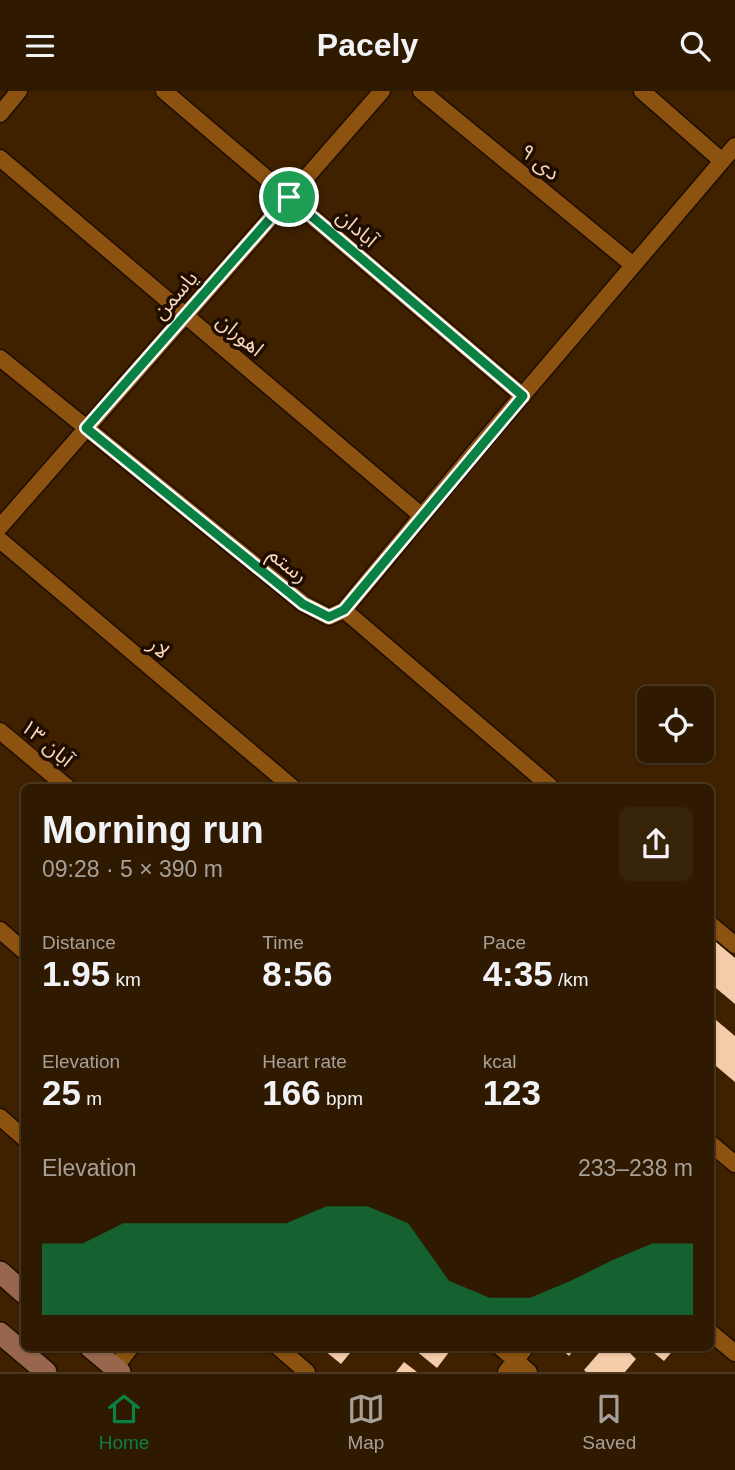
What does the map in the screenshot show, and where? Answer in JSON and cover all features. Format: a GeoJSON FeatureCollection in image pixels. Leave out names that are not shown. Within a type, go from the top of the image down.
{"type":"FeatureCollection","features":[{"type":"Feature","properties":{"kind":"street"},"geometry":{"type":"LineString","coordinates":[[0,114],[19,91]]}},
{"type":"Feature","properties":{"kind":"street","name":"آبادان"},"geometry":{"type":"LineString","coordinates":[[164,91],[523,396]]}},
{"type":"Feature","properties":{"kind":"street","name":"یاسمن"},"geometry":{"type":"LineString","coordinates":[[0,527],[382,91]]}},
{"type":"Feature","properties":{"kind":"street","name":"۹ دی"},"geometry":{"type":"LineString","coordinates":[[421,91],[633,265]]}},
{"type":"Feature","properties":{"kind":"street"},"geometry":{"type":"LineString","coordinates":[[642,91],[722,161]]}},
{"type":"Feature","properties":{"kind":"street"},"geometry":{"type":"LineString","coordinates":[[547,784],[344,610],[735,146]]}},
{"type":"Feature","properties":{"kind":"street","name":"اهوران"},"geometry":{"type":"LineString","coordinates":[[0,158],[422,516]]}},
{"type":"Feature","properties":{"kind":"street","name":"رستم"},"geometry":{"type":"LineString","coordinates":[[0,358],[303,604],[329,617],[344,610]]}},
{"type":"Feature","properties":{"kind":"street","name":"لار"},"geometry":{"type":"LineString","coordinates":[[0,540],[288,784]]}},
{"type":"Feature","properties":{"kind":"street","name":"۱۳ آبان"},"geometry":{"type":"LineString","coordinates":[[0,731],[62,784]]}},
{"type":"Feature","properties":{"kind":"street"},"geometry":{"type":"LineString","coordinates":[[714,927],[735,945]]}},
{"type":"Feature","properties":{"kind":"street"},"geometry":{"type":"LineString","coordinates":[[0,930],[21,948]]}},
{"type":"Feature","properties":{"kind":"street"},"geometry":{"type":"LineString","coordinates":[[0,1117],[21,1135]]}},
{"type":"Feature","properties":{"kind":"street"},"geometry":{"type":"LineString","coordinates":[[714,1146],[735,1164]]}},
{"type":"Feature","properties":{"kind":"street"},"geometry":{"type":"LineString","coordinates":[[0,1272],[21,1290]]}},
{"type":"Feature","properties":{"kind":"street"},"geometry":{"type":"LineString","coordinates":[[0,1333],[21,1351]]}},
{"type":"Feature","properties":{"kind":"street"},"geometry":{"type":"LineString","coordinates":[[714,1335],[735,1353]]}},
{"type":"Feature","properties":{"kind":"street"},"geometry":{"type":"LineString","coordinates":[[21,1351],[46,1372]]}},
{"type":"Feature","properties":{"kind":"street"},"geometry":{"type":"LineString","coordinates":[[95,1351],[117,1370],[129,1351]]}},
{"type":"Feature","properties":{"kind":"street"},"geometry":{"type":"LineString","coordinates":[[283,1351],[307,1372]]}},
{"type":"Feature","properties":{"kind":"street"},"geometry":{"type":"LineString","coordinates":[[524,1351],[511,1366],[529,1372]]}},
{"type":"Feature","properties":{"kind":"building"},"geometry":{"type":"Polygon","coordinates":[[[714,940],[735,958],[735,1004],[714,986],[714,940]]]}},
{"type":"Feature","properties":{"kind":"building"},"geometry":{"type":"Polygon","coordinates":[[[714,1018],[735,1036],[735,1082],[714,1064],[714,1018]]]}},
{"type":"Feature","properties":{"kind":"building"},"geometry":{"type":"Polygon","coordinates":[[[325,1351],[352,1351],[341,1364],[325,1351]]]}},
{"type":"Feature","properties":{"kind":"building"},"geometry":{"type":"Polygon","coordinates":[[[416,1351],[450,1351],[437,1368],[416,1351]]]}},
{"type":"Feature","properties":{"kind":"building"},"geometry":{"type":"Polygon","coordinates":[[[601,1351],[628,1351],[636,1359],[625,1372],[584,1370],[601,1351]]]}},
{"type":"Feature","properties":{"kind":"building"},"geometry":{"type":"Polygon","coordinates":[[[652,1351],[673,1351],[664,1361],[652,1351]]]}},
{"type":"Feature","properties":{"kind":"building"},"geometry":{"type":"Polygon","coordinates":[[[404,1362],[417,1372],[396,1372],[404,1362]]]}},
{"type":"Feature","properties":{"kind":"route"},"geometry":{"type":"LineString","coordinates":[[289,197],[523,396],[344,610],[329,617],[303,604],[86,428],[289,197]]}}]}
